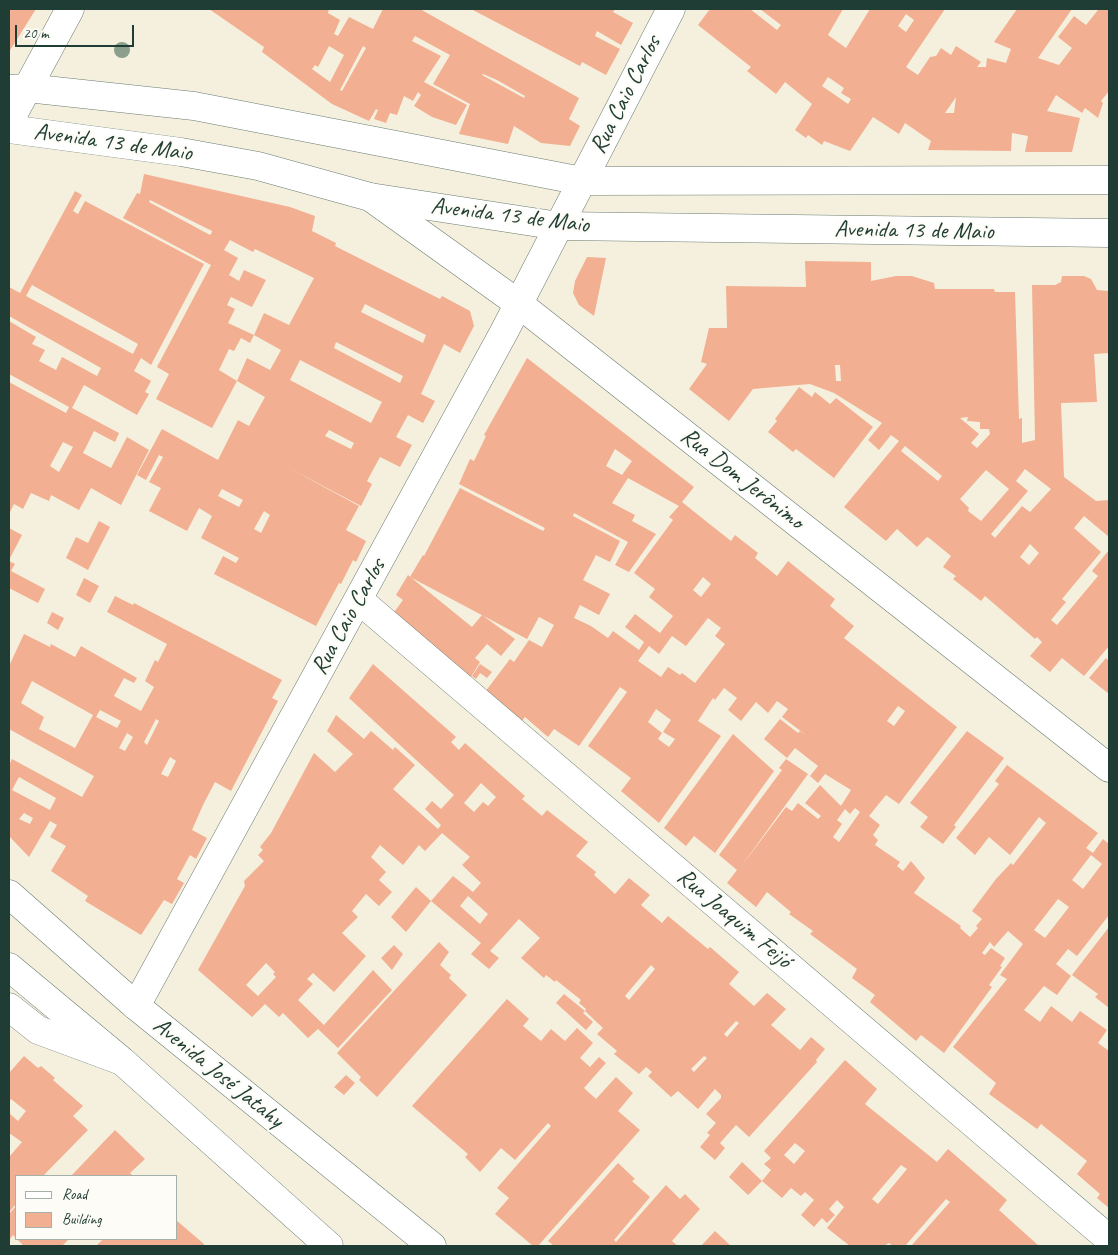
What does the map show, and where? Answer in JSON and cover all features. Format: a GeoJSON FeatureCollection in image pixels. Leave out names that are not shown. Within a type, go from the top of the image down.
{"type":"FeatureCollection","features":[{"type":"Feature","properties":{"kind":"street"},"geometry":{"type":"LineString","coordinates":[[9,122],[18,88],[70,9]]}},
{"type":"Feature","properties":{"kind":"street","name":"Rua Caio Carlos"},"geometry":{"type":"LineString","coordinates":[[136,1006],[519,304],[671,9]]}},
{"type":"Feature","properties":{"kind":"street","name":"Avenida 13 de Maio"},"geometry":{"type":"LineString","coordinates":[[18,88],[194,106],[582,181],[1109,180]]}},
{"type":"Feature","properties":{"kind":"street","name":"Avenida 13 de Maio"},"geometry":{"type":"LineString","coordinates":[[9,129],[181,152],[258,166],[370,197],[558,226],[1109,233]]}},
{"type":"Feature","properties":{"kind":"street","name":"Rua Dom Jerônimo"},"geometry":{"type":"LineString","coordinates":[[370,197],[519,304],[1109,768]]}},
{"type":"Feature","properties":{"kind":"street","name":"Rua Joaquim Feijó"},"geometry":{"type":"LineString","coordinates":[[359,600],[1109,1238]]}},
{"type":"Feature","properties":{"kind":"street","name":"Avenida José Jatahy"},"geometry":{"type":"LineString","coordinates":[[9,894],[136,1006],[432,1246]]}},
{"type":"Feature","properties":{"kind":"street"},"geometry":{"type":"LineString","coordinates":[[9,967],[122,1061],[329,1246]]}},
{"type":"Feature","properties":{"kind":"street"},"geometry":{"type":"LineString","coordinates":[[9,1007],[38,1030],[122,1061]]}},
{"type":"Feature","properties":{"kind":"building"},"geometry":{"type":"Polygon","coordinates":[[[9,9],[36,9],[9,52],[9,9]]]}},
{"type":"Feature","properties":{"kind":"building"},"geometry":{"type":"Polygon","coordinates":[[[209,9],[329,9],[328,13],[340,20],[334,34],[338,36],[349,17],[373,29],[383,9],[420,9],[579,98],[569,119],[580,126],[570,146],[541,143],[514,126],[508,144],[459,134],[470,104],[433,84],[450,55],[415,36],[412,41],[441,56],[424,82],[467,105],[456,125],[432,117],[414,106],[421,95],[418,92],[413,101],[404,96],[397,115],[390,113],[386,123],[374,119],[378,110],[376,109],[369,121],[332,104],[262,52],[264,47],[209,9]],[[329,46],[318,67],[315,65],[312,69],[330,82],[344,55],[329,46]],[[363,46],[340,90],[342,91],[366,48],[363,46]],[[482,75],[524,98],[525,96],[497,80],[482,75]]]}},
{"type":"Feature","properties":{"kind":"building"},"geometry":{"type":"Polygon","coordinates":[[[471,9],[615,9],[613,12],[633,23],[621,45],[597,31],[595,36],[620,49],[606,75],[582,62],[580,66],[471,9]]]}},
{"type":"Feature","properties":{"kind":"building"},"geometry":{"type":"Polygon","coordinates":[[[710,9],[750,9],[777,30],[781,25],[760,9],[843,9],[828,35],[846,48],[870,9],[945,9],[906,67],[918,75],[930,57],[936,56],[941,48],[951,55],[956,46],[981,62],[977,67],[986,67],[987,58],[1006,63],[1011,49],[994,42],[1017,9],[1072,9],[1038,58],[1059,65],[1072,48],[1058,37],[1074,16],[1086,25],[1098,10],[1096,9],[1109,9],[1109,91],[1101,101],[1103,103],[1098,118],[1085,108],[1082,113],[1056,95],[1047,111],[1080,118],[1072,152],[1025,152],[1028,136],[1012,133],[1011,151],[928,150],[931,141],[905,123],[899,134],[873,117],[850,151],[824,141],[822,145],[808,135],[806,138],[795,130],[812,104],[785,82],[776,94],[747,71],[751,67],[698,25],[710,9]],[[906,14],[898,26],[906,32],[914,20],[906,14]],[[828,77],[822,86],[848,104],[851,99],[841,93],[844,88],[828,77]],[[956,97],[945,113],[954,113],[956,97]]]}},
{"type":"Feature","properties":{"kind":"building"},"geometry":{"type":"Polygon","coordinates":[[[144,174],[290,207],[315,216],[312,231],[336,243],[335,246],[440,299],[442,296],[470,311],[474,326],[460,353],[444,344],[421,394],[435,401],[423,423],[408,415],[396,437],[412,445],[400,467],[380,457],[367,481],[372,484],[361,506],[287,467],[359,506],[346,530],[366,541],[356,562],[353,560],[316,626],[214,574],[223,556],[236,563],[239,558],[201,538],[212,516],[199,508],[187,531],[149,511],[161,488],[149,482],[163,457],[159,455],[146,480],[137,475],[162,429],[218,460],[238,420],[249,426],[265,397],[237,381],[212,428],[156,399],[169,374],[157,367],[211,265],[123,218],[137,193],[140,194],[144,174]],[[150,200],[149,202],[210,235],[212,231],[150,200]],[[230,240],[224,250],[238,258],[229,275],[239,281],[244,270],[266,280],[252,307],[231,297],[227,305],[235,309],[228,323],[254,335],[264,313],[289,325],[314,278],[255,249],[253,252],[230,240]],[[365,304],[361,312],[423,343],[426,335],[365,304]],[[254,335],[250,343],[241,338],[234,351],[229,349],[219,370],[237,381],[247,358],[270,370],[281,350],[254,335]],[[336,342],[334,348],[400,383],[403,376],[336,342]],[[300,360],[290,380],[371,423],[382,402],[300,360]],[[329,430],[325,436],[351,449],[354,443],[329,430]],[[222,489],[218,496],[239,507],[243,500],[222,489]],[[264,511],[254,529],[261,533],[270,515],[264,511]]]}},
{"type":"Feature","properties":{"kind":"building"},"geometry":{"type":"Polygon","coordinates":[[[75,191],[82,195],[73,211],[78,214],[85,201],[204,264],[151,365],[141,358],[134,371],[151,381],[145,392],[149,394],[137,415],[84,385],[72,408],[119,433],[115,442],[94,431],[83,453],[111,468],[127,437],[149,450],[121,505],[91,488],[79,510],[51,495],[49,501],[31,493],[23,509],[14,504],[9,514],[9,382],[66,413],[69,407],[9,374],[9,321],[36,337],[32,344],[45,350],[39,361],[56,370],[62,357],[97,376],[101,368],[9,316],[9,287],[20,293],[75,191]],[[32,285],[26,296],[133,354],[138,344],[32,285]],[[63,442],[50,466],[59,472],[73,447],[63,442]]]}},
{"type":"Feature","properties":{"kind":"building"},"geometry":{"type":"Polygon","coordinates":[[[587,257],[606,258],[594,316],[579,305],[573,293],[575,281],[587,257]]]}},
{"type":"Feature","properties":{"kind":"building"},"geometry":{"type":"Polygon","coordinates":[[[805,261],[871,262],[871,281],[896,276],[912,276],[934,283],[935,289],[994,289],[995,292],[1015,292],[1019,419],[1022,418],[1022,443],[1035,440],[1032,285],[1055,285],[1061,282],[1062,276],[1084,276],[1091,279],[1097,290],[1109,291],[1109,353],[1094,354],[1097,402],[1061,403],[1064,477],[1096,501],[1109,500],[1109,537],[1084,516],[1074,528],[1101,552],[1062,599],[1066,602],[1051,620],[1057,625],[1098,576],[1092,571],[1109,550],[1109,646],[1084,676],[1062,658],[1050,672],[1030,656],[1042,642],[1037,637],[1035,639],[985,596],[981,601],[953,579],[956,576],[943,567],[951,556],[929,538],[927,537],[917,547],[897,529],[886,541],[844,507],[899,441],[891,435],[879,450],[868,440],[882,423],[834,393],[810,384],[753,389],[729,421],[689,389],[707,364],[701,362],[709,328],[727,328],[726,286],[806,287],[805,261]],[[835,365],[836,381],[841,381],[840,365],[835,365]],[[968,417],[960,418],[979,434],[971,443],[977,448],[990,434],[989,429],[980,429],[980,422],[967,421],[968,417]],[[905,446],[901,451],[938,481],[942,476],[905,446]],[[1025,469],[1016,481],[1028,491],[991,534],[995,538],[1022,506],[1030,512],[1051,489],[1025,469]],[[986,470],[960,499],[969,508],[968,511],[981,521],[1009,489],[986,470]],[[1030,544],[1020,557],[1029,565],[1039,553],[1030,544]]]}},
{"type":"Feature","properties":{"kind":"building"},"geometry":{"type":"Polygon","coordinates":[[[527,358],[694,487],[682,502],[731,541],[735,535],[758,553],[755,558],[777,576],[788,561],[835,599],[830,606],[854,626],[844,638],[957,727],[899,804],[886,795],[869,816],[880,825],[873,835],[878,840],[875,845],[900,862],[897,866],[903,871],[911,861],[925,878],[914,893],[961,926],[960,928],[970,937],[978,928],[976,926],[982,919],[972,911],[996,879],[1011,863],[1013,865],[1046,823],[1039,817],[1010,855],[989,837],[975,855],[956,838],[999,784],[995,781],[1007,765],[1098,833],[1086,848],[1093,853],[1103,839],[1109,844],[1109,915],[1077,956],[1068,949],[1056,964],[1071,976],[1057,995],[1044,986],[1024,1010],[1040,1022],[1051,1006],[1072,1022],[1080,1011],[1107,1030],[1098,1043],[1109,1051],[1109,1208],[1097,1198],[1100,1194],[1077,1174],[1087,1161],[1041,1124],[1037,1129],[989,1094],[996,1083],[953,1047],[1007,979],[1000,975],[1023,944],[1008,931],[994,947],[990,942],[982,953],[985,955],[991,948],[1005,958],[1000,966],[1002,967],[989,985],[992,987],[944,1053],[921,1035],[916,1041],[870,1002],[875,995],[852,978],[857,969],[810,934],[813,931],[789,914],[791,912],[767,892],[756,907],[727,883],[737,870],[719,855],[782,770],[779,768],[786,759],[808,774],[740,868],[786,807],[792,811],[798,803],[818,819],[821,816],[805,803],[820,785],[841,806],[851,790],[825,774],[818,783],[810,776],[818,766],[795,748],[787,758],[764,739],[780,719],[798,733],[800,731],[806,735],[782,717],[788,709],[777,701],[768,713],[756,702],[741,721],[728,710],[737,698],[724,688],[715,700],[713,698],[698,721],[721,736],[659,823],[621,791],[631,778],[588,746],[627,692],[620,687],[579,746],[554,729],[548,737],[525,717],[521,722],[485,692],[510,659],[514,662],[529,640],[542,647],[554,625],[539,617],[527,639],[410,577],[424,556],[460,488],[543,531],[545,528],[459,484],[470,459],[474,461],[486,436],[484,435],[527,358]],[[615,449],[606,466],[622,475],[632,461],[615,449]],[[628,478],[612,503],[635,515],[632,521],[656,534],[629,572],[615,565],[628,542],[574,513],[573,516],[620,541],[610,562],[596,555],[583,580],[610,594],[599,615],[580,605],[574,618],[591,626],[608,638],[613,631],[639,650],[644,642],[625,627],[635,614],[660,633],[673,616],[649,597],[655,589],[634,573],[673,520],[669,517],[679,506],[628,478]],[[703,577],[693,590],[701,597],[711,584],[703,577]],[[708,618],[686,646],[672,636],[659,654],[649,646],[638,661],[661,677],[668,667],[680,675],[682,673],[695,683],[725,644],[715,636],[721,628],[708,618]],[[898,706],[887,721],[894,726],[905,711],[898,706]],[[656,709],[648,722],[662,733],[658,739],[669,747],[675,739],[663,732],[671,720],[656,709]],[[855,808],[850,814],[845,809],[837,820],[842,824],[833,837],[839,842],[860,812],[855,808]],[[1091,855],[1072,880],[1083,889],[1102,864],[1091,855]],[[1058,899],[1034,930],[1045,938],[1069,907],[1058,899]]]}},
{"type":"Feature","properties":{"kind":"building"},"geometry":{"type":"Polygon","coordinates":[[[799,387],[812,397],[815,392],[830,404],[836,398],[873,427],[834,478],[796,449],[793,452],[768,432],[777,421],[775,419],[799,387]]]}},
{"type":"Feature","properties":{"kind":"building"},"geometry":{"type":"Polygon","coordinates":[[[99,521],[110,527],[88,570],[66,558],[76,537],[88,543],[99,521]]]}},
{"type":"Feature","properties":{"kind":"building"},"geometry":{"type":"Polygon","coordinates":[[[9,528],[22,535],[9,560],[9,528]]]}},
{"type":"Feature","properties":{"kind":"building"},"geometry":{"type":"Polygon","coordinates":[[[9,561],[15,564],[11,571],[45,589],[38,603],[9,588],[9,561]]]}},
{"type":"Feature","properties":{"kind":"building"},"geometry":{"type":"Polygon","coordinates":[[[408,575],[472,627],[482,615],[515,639],[501,656],[487,644],[475,658],[480,662],[469,680],[392,615],[403,600],[396,595],[408,575]]]}},
{"type":"Feature","properties":{"kind":"building"},"geometry":{"type":"Polygon","coordinates":[[[84,578],[99,586],[90,603],[76,595],[84,578]]]}},
{"type":"Feature","properties":{"kind":"building"},"geometry":{"type":"Polygon","coordinates":[[[115,596],[133,605],[134,603],[282,680],[272,698],[278,701],[231,791],[215,782],[203,805],[192,830],[207,838],[196,859],[190,855],[177,879],[184,883],[172,904],[164,900],[141,935],[85,901],[88,896],[51,871],[66,846],[50,837],[57,825],[50,821],[29,857],[9,836],[9,765],[12,759],[82,797],[94,776],[9,729],[9,666],[24,634],[50,647],[51,644],[75,657],[81,646],[137,678],[134,683],[124,678],[114,696],[141,711],[154,687],[145,681],[155,660],[158,662],[167,644],[107,612],[115,596]],[[32,681],[21,703],[44,717],[39,729],[75,748],[93,715],[32,681]],[[100,710],[96,717],[117,728],[121,721],[100,710]],[[156,719],[144,742],[147,745],[159,721],[156,719]],[[127,733],[119,748],[125,751],[133,737],[127,733]],[[170,757],[161,774],[168,777],[176,761],[170,757]],[[19,777],[12,790],[50,810],[56,798],[19,777]],[[24,813],[19,819],[30,824],[33,818],[24,813]]]}},
{"type":"Feature","properties":{"kind":"building"},"geometry":{"type":"Polygon","coordinates":[[[52,612],[64,618],[58,630],[47,623],[52,612]]]}},
{"type":"Feature","properties":{"kind":"building"},"geometry":{"type":"Polygon","coordinates":[[[1106,658],[1109,661],[1109,694],[1089,678],[1106,658]]]}},
{"type":"Feature","properties":{"kind":"building"},"geometry":{"type":"Polygon","coordinates":[[[373,664],[456,737],[451,742],[459,750],[465,743],[525,796],[522,799],[542,816],[547,810],[588,842],[576,856],[596,872],[594,875],[615,894],[629,878],[650,895],[641,905],[662,923],[668,916],[708,949],[710,947],[739,972],[729,984],[754,1006],[767,993],[786,1009],[771,1025],[800,1050],[811,1037],[825,1049],[816,1060],[817,1062],[749,1137],[736,1125],[720,1143],[725,1148],[715,1160],[700,1147],[710,1135],[707,1133],[716,1123],[706,1114],[721,1098],[721,1095],[715,1089],[698,1109],[678,1091],[671,1097],[648,1076],[652,1072],[646,1067],[639,1074],[614,1054],[617,1051],[597,1034],[603,1028],[585,1011],[586,1009],[579,1003],[581,1000],[556,980],[555,982],[546,975],[544,978],[521,958],[540,938],[519,919],[490,951],[499,958],[489,969],[471,954],[481,943],[431,901],[453,876],[473,892],[481,883],[462,865],[470,857],[442,833],[425,851],[419,845],[403,865],[380,845],[371,857],[386,872],[379,880],[392,892],[379,906],[366,894],[352,911],[358,917],[342,933],[366,956],[334,992],[313,973],[307,979],[313,984],[298,1000],[324,1025],[373,970],[392,990],[338,1048],[318,1029],[308,1038],[283,1013],[279,1017],[265,1004],[252,1017],[198,970],[245,886],[244,881],[264,861],[258,855],[263,850],[260,847],[271,833],[314,753],[335,772],[353,754],[327,731],[336,715],[364,739],[371,731],[393,750],[395,747],[415,765],[393,789],[438,829],[441,825],[425,809],[432,801],[441,809],[454,795],[349,698],[373,664]],[[481,783],[464,803],[474,812],[483,802],[488,806],[496,797],[481,783]],[[468,896],[460,906],[480,924],[488,914],[468,896]],[[266,963],[246,985],[258,996],[276,977],[273,974],[275,972],[266,963]],[[651,965],[625,996],[629,1000],[655,969],[651,965]],[[736,1021],[724,1034],[727,1037],[739,1023],[736,1021]],[[704,1056],[691,1069],[694,1072],[707,1058],[704,1056]]]}},
{"type":"Feature","properties":{"kind":"building"},"geometry":{"type":"Polygon","coordinates":[[[480,664],[492,672],[487,678],[480,673],[476,679],[472,676],[480,664]]]}},
{"type":"Feature","properties":{"kind":"building"},"geometry":{"type":"Polygon","coordinates":[[[967,731],[1004,758],[954,825],[956,827],[943,844],[920,827],[928,817],[910,803],[967,731]]]}},
{"type":"Feature","properties":{"kind":"building"},"geometry":{"type":"Polygon","coordinates":[[[733,734],[774,771],[715,853],[694,836],[686,846],[664,828],[733,734]]]}},
{"type":"Feature","properties":{"kind":"building"},"geometry":{"type":"Polygon","coordinates":[[[416,887],[431,901],[406,932],[391,917],[416,887]]]}},
{"type":"Feature","properties":{"kind":"building"},"geometry":{"type":"Polygon","coordinates":[[[1109,927],[1109,1008],[1095,997],[1098,994],[1072,975],[1109,927]]]}},
{"type":"Feature","properties":{"kind":"building"},"geometry":{"type":"Polygon","coordinates":[[[439,942],[449,952],[440,965],[451,975],[449,978],[467,995],[377,1097],[359,1080],[361,1077],[337,1053],[439,942]]]}},
{"type":"Feature","properties":{"kind":"building"},"geometry":{"type":"Polygon","coordinates":[[[394,945],[403,954],[392,970],[381,958],[394,945]]]}},
{"type":"Feature","properties":{"kind":"building"},"geometry":{"type":"Polygon","coordinates":[[[564,994],[585,1011],[583,1013],[593,1022],[586,1030],[556,1003],[564,994]]]}},
{"type":"Feature","properties":{"kind":"building"},"geometry":{"type":"Polygon","coordinates":[[[507,999],[529,1019],[523,1026],[541,1041],[551,1029],[565,1041],[577,1028],[593,1043],[580,1058],[590,1067],[599,1057],[606,1063],[584,1088],[596,1099],[616,1077],[633,1093],[618,1111],[640,1130],[538,1246],[533,1246],[495,1214],[509,1198],[497,1188],[551,1126],[548,1123],[515,1160],[501,1148],[480,1172],[465,1157],[468,1154],[412,1106],[507,999]]]}},
{"type":"Feature","properties":{"kind":"building"},"geometry":{"type":"Polygon","coordinates":[[[24,1056],[38,1068],[41,1066],[55,1078],[53,1080],[83,1106],[73,1116],[88,1130],[44,1175],[15,1175],[15,1205],[9,1212],[9,1157],[22,1142],[9,1133],[9,1113],[18,1121],[26,1111],[11,1099],[9,1102],[9,1073],[24,1056]]]}},
{"type":"Feature","properties":{"kind":"building"},"geometry":{"type":"Polygon","coordinates":[[[845,1060],[877,1089],[865,1104],[937,1162],[948,1149],[1007,1200],[999,1210],[1039,1246],[911,1246],[950,1202],[946,1199],[905,1246],[893,1246],[889,1243],[884,1246],[850,1246],[827,1228],[844,1207],[837,1200],[829,1209],[835,1215],[827,1223],[822,1218],[814,1227],[801,1215],[814,1200],[805,1192],[801,1196],[791,1188],[782,1198],[762,1181],[771,1170],[764,1164],[771,1158],[764,1151],[845,1060]],[[795,1143],[784,1155],[794,1164],[805,1151],[795,1143]],[[901,1165],[872,1199],[878,1204],[907,1169],[901,1165]]]}},
{"type":"Feature","properties":{"kind":"building"},"geometry":{"type":"Polygon","coordinates":[[[346,1075],[355,1083],[344,1095],[334,1087],[346,1075]]]}},
{"type":"Feature","properties":{"kind":"building"},"geometry":{"type":"Polygon","coordinates":[[[115,1130],[145,1159],[130,1173],[132,1175],[72,1175],[115,1130]]]}},
{"type":"Feature","properties":{"kind":"building"},"geometry":{"type":"Polygon","coordinates":[[[742,1162],[762,1181],[748,1195],[729,1177],[742,1162]]]}},
{"type":"Feature","properties":{"kind":"building"},"geometry":{"type":"Polygon","coordinates":[[[618,1163],[635,1179],[632,1181],[650,1197],[614,1240],[616,1242],[666,1185],[680,1199],[685,1194],[700,1209],[672,1241],[678,1246],[554,1246],[548,1241],[618,1163]]]}},
{"type":"Feature","properties":{"kind":"building"},"geometry":{"type":"Polygon","coordinates":[[[15,1207],[15,1237],[13,1235],[9,1240],[9,1214],[15,1207]]]}},
{"type":"Feature","properties":{"kind":"building"},"geometry":{"type":"Polygon","coordinates":[[[178,1222],[204,1244],[203,1246],[96,1246],[102,1240],[178,1240],[178,1222]]]}},
{"type":"Feature","properties":{"kind":"building"},"geometry":{"type":"Polygon","coordinates":[[[715,1231],[731,1246],[701,1246],[715,1231]]]}},
{"type":"Feature","properties":{"kind":"building"},"geometry":{"type":"Polygon","coordinates":[[[18,1240],[68,1240],[62,1246],[24,1246],[18,1240]]]}}]}
